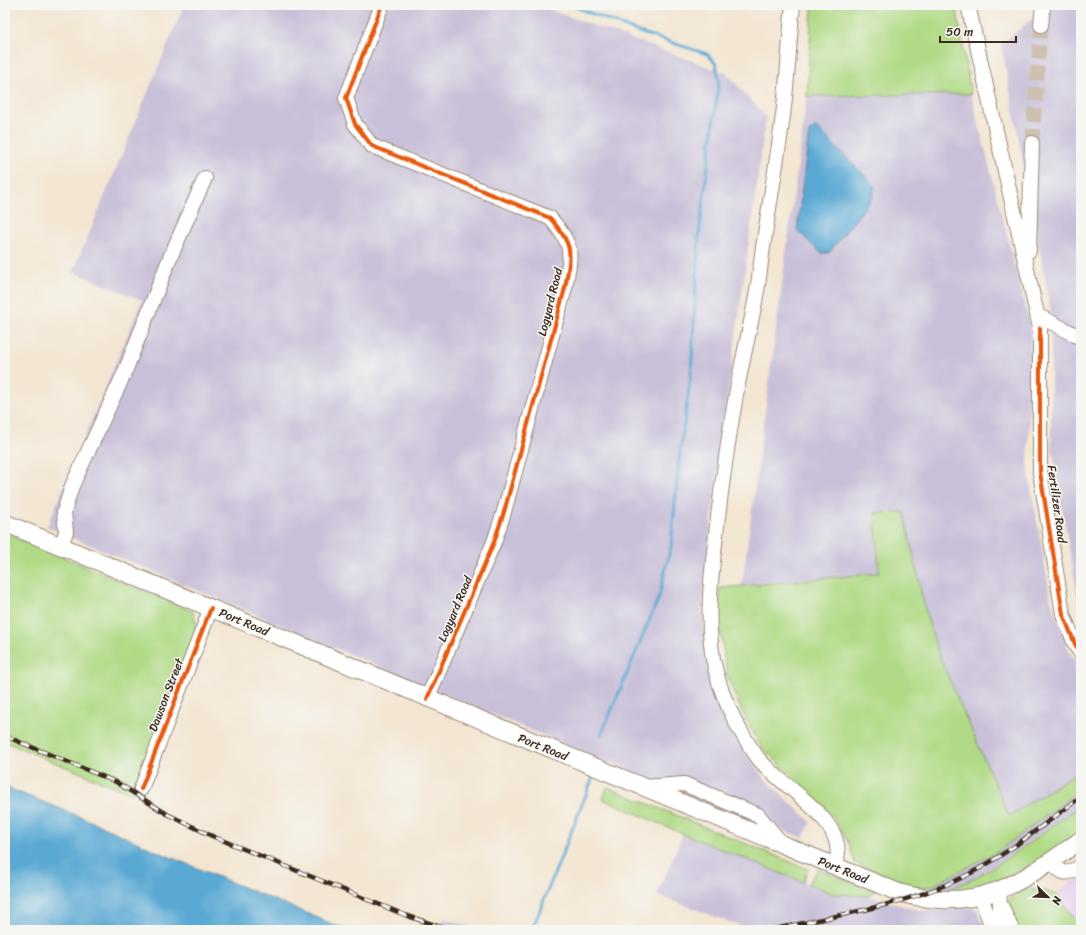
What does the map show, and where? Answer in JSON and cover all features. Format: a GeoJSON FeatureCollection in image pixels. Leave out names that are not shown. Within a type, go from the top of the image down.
{"type":"FeatureCollection","features":[{"type":"Feature","properties":{"kind":"main road","name":"Port Road"},"geometry":{"type":"LineString","coordinates":[[5,523],[783,846],[900,893],[915,897],[949,901],[1000,896],[1081,840]]}},
{"type":"Feature","properties":{"kind":"street","name":"Logyard Road"},"geometry":{"type":"LineString","coordinates":[[382,5],[346,98],[355,124],[372,146],[550,218],[561,230],[570,245],[570,260],[565,288],[502,520],[428,699]]}},
{"type":"Feature","properties":{"kind":"street"},"geometry":{"type":"LineString","coordinates":[[793,5],[784,114],[757,290],[736,394],[718,512],[709,591],[709,628],[718,680],[739,727],[761,761],[786,785],[810,804],[826,821],[835,838],[839,852],[835,867]]}},
{"type":"Feature","properties":{"kind":"street"},"geometry":{"type":"LineString","coordinates":[[968,5],[1028,273]]}},
{"type":"Feature","properties":{"kind":"street"},"geometry":{"type":"LineString","coordinates":[[1041,25],[1042,5]]}},
{"type":"Feature","properties":{"kind":"street"},"geometry":{"type":"LineString","coordinates":[[1028,273],[1032,143]]}},
{"type":"Feature","properties":{"kind":"street"},"geometry":{"type":"LineString","coordinates":[[61,546],[66,532],[64,512],[72,486],[124,374],[169,260],[205,178]]}},
{"type":"Feature","properties":{"kind":"street","name":"Fertilizer Road"},"geometry":{"type":"LineString","coordinates":[[1028,273],[1039,322],[1040,472],[1063,614],[1081,654]]}},
{"type":"Feature","properties":{"kind":"street"},"geometry":{"type":"LineString","coordinates":[[1039,322],[1081,338]]}},
{"type":"Feature","properties":{"kind":"street","name":"Dawson Street"},"geometry":{"type":"LineString","coordinates":[[141,789],[211,608]]}},
{"type":"Feature","properties":{"kind":"street"},"geometry":{"type":"LineString","coordinates":[[1051,861],[1058,870],[1064,872],[1071,873],[1081,866]]}},
{"type":"Feature","properties":{"kind":"street"},"geometry":{"type":"LineString","coordinates":[[997,930],[999,926],[1000,896]]}},
{"type":"Feature","properties":{"kind":"street"},"geometry":{"type":"LineString","coordinates":[[1000,896],[1006,920],[1012,930]]}},
{"type":"Feature","properties":{"kind":"street"},"geometry":{"type":"LineString","coordinates":[[981,897],[993,930]]}},
{"type":"Feature","properties":{"kind":"shaded area"},"geometry":{"type":"Polygon","coordinates":[[[184,5],[537,5],[726,73],[766,117],[716,481],[702,609],[709,682],[727,727],[763,777],[811,822],[803,838],[602,760],[47,527],[142,300],[73,272],[184,5]]]}},
{"type":"Feature","properties":{"kind":"shaded area"},"geometry":{"type":"Polygon","coordinates":[[[1051,5],[1081,5],[1081,603],[1078,600],[1051,442],[1051,310],[1001,44],[1032,19],[1049,20],[1051,5]]]}},
{"type":"Feature","properties":{"kind":"shaded area"},"geometry":{"type":"Polygon","coordinates":[[[971,94],[1031,330],[1028,469],[1051,601],[1070,653],[1081,669],[1081,770],[1009,816],[940,658],[926,614],[875,514],[879,573],[742,585],[807,96],[971,94]]]}},
{"type":"Feature","properties":{"kind":"shaded area"},"geometry":{"type":"Polygon","coordinates":[[[1081,789],[1081,805],[1003,860],[963,884],[945,891],[922,888],[934,885],[999,851],[1081,789]]]}},
{"type":"Feature","properties":{"kind":"shaded area"},"geometry":{"type":"Polygon","coordinates":[[[683,834],[834,894],[865,895],[920,911],[969,908],[977,910],[986,930],[751,930],[657,895],[683,834]]]}},
{"type":"Feature","properties":{"kind":"shaded area"},"geometry":{"type":"Polygon","coordinates":[[[1081,875],[1081,928],[1056,893],[1081,875]]]}},
{"type":"Feature","properties":{"kind":"shaded area"},"geometry":{"type":"Polygon","coordinates":[[[444,918],[479,930],[439,930],[444,918]]]}},
{"type":"Feature","properties":{"kind":"green space"},"geometry":{"type":"Polygon","coordinates":[[[812,5],[956,5],[971,94],[807,96],[812,5]]]}},
{"type":"Feature","properties":{"kind":"green space"},"geometry":{"type":"Polygon","coordinates":[[[904,512],[926,614],[940,658],[1009,816],[1081,770],[1081,789],[999,851],[934,885],[922,888],[910,885],[855,863],[849,844],[833,816],[760,745],[741,710],[727,676],[718,612],[720,588],[879,573],[875,513],[904,512]]]}},
{"type":"Feature","properties":{"kind":"green space"},"geometry":{"type":"Polygon","coordinates":[[[5,533],[192,611],[198,628],[132,794],[5,742],[5,533]]]}},
{"type":"Feature","properties":{"kind":"green space"},"geometry":{"type":"Polygon","coordinates":[[[607,787],[808,869],[803,882],[683,834],[603,799],[607,787]]]}},
{"type":"Feature","properties":{"kind":"green space"},"geometry":{"type":"Polygon","coordinates":[[[1081,805],[1081,831],[1049,853],[1002,880],[985,886],[945,891],[999,864],[1081,805]]]}},
{"type":"Feature","properties":{"kind":"green space"},"geometry":{"type":"Polygon","coordinates":[[[818,869],[875,891],[869,896],[834,894],[808,884],[818,869]]]}},
{"type":"Feature","properties":{"kind":"green space"},"geometry":{"type":"Polygon","coordinates":[[[1031,889],[1056,893],[1081,930],[1015,930],[1008,913],[1007,903],[1014,895],[1031,889]]]}},
{"type":"Feature","properties":{"kind":"water"},"geometry":{"type":"Polygon","coordinates":[[[816,127],[875,186],[873,197],[829,253],[821,253],[797,230],[809,132],[816,127]]]}},
{"type":"Feature","properties":{"kind":"water"},"geometry":{"type":"Polygon","coordinates":[[[5,787],[84,818],[163,854],[347,930],[5,930],[5,787]]]}},
{"type":"Feature","properties":{"kind":"waterway"},"geometry":{"type":"LineString","coordinates":[[570,5],[639,32],[707,54],[716,64],[719,80],[699,235],[691,374],[679,460],[671,546],[659,597],[601,735]]}},
{"type":"Feature","properties":{"kind":"waterway"},"geometry":{"type":"LineString","coordinates":[[532,930],[593,777]]}},
{"type":"Feature","properties":{"kind":"tunnel"},"geometry":{"type":"LineString","coordinates":[[1032,143],[1041,25]]}},
{"type":"Feature","properties":{"kind":"railway"},"geometry":{"type":"LineString","coordinates":[[5,736],[116,782],[167,814],[212,836],[405,915],[450,930]]}},
{"type":"Feature","properties":{"kind":"railway"},"geometry":{"type":"LineString","coordinates":[[771,930],[910,898],[955,881],[972,873],[1005,853],[1081,797]]}},
{"type":"Feature","properties":{"kind":"cycle path"},"geometry":{"type":"LineString","coordinates":[[382,5],[346,98],[355,124],[372,146],[550,218],[564,236],[569,250],[569,266],[565,288],[504,512],[494,542],[427,699]]}},
{"type":"Feature","properties":{"kind":"cycle path"},"geometry":{"type":"LineString","coordinates":[[1040,328],[1040,472],[1063,614],[1075,644],[1081,654]]}},
{"type":"Feature","properties":{"kind":"cycle path"},"geometry":{"type":"LineString","coordinates":[[141,789],[211,608]]}}]}
